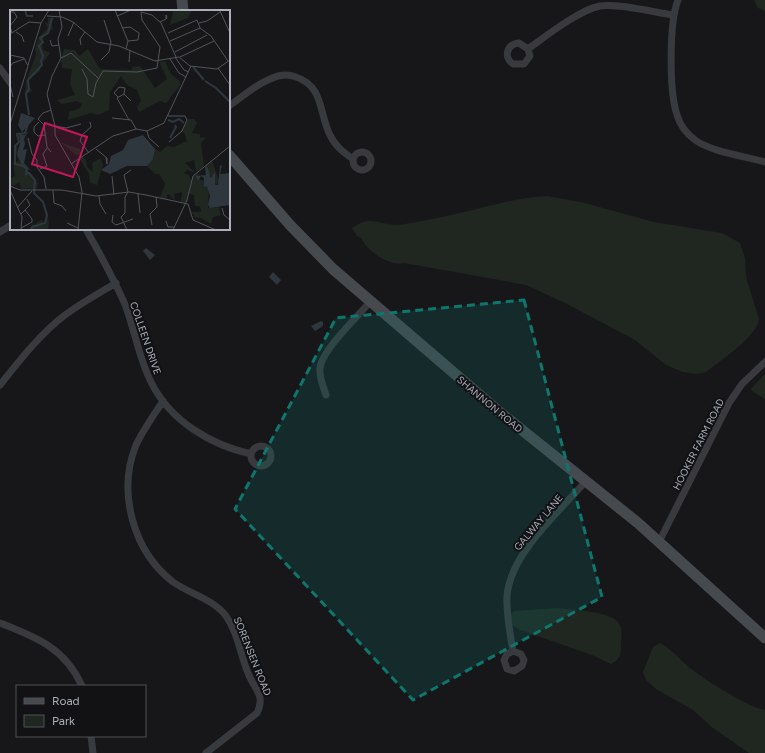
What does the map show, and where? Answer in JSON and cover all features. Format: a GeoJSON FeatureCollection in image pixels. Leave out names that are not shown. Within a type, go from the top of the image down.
{"type":"FeatureCollection","features":[{"type":"Feature","properties":{"kind":"street"},"geometry":{"type":"LineString","coordinates":[[182,0],[183,10]]}},
{"type":"Feature","properties":{"kind":"street"},"geometry":{"type":"LineString","coordinates":[[678,0],[673,15],[672,56],[674,100],[681,124],[689,135],[702,144],[765,162]]}},
{"type":"Feature","properties":{"kind":"street"},"geometry":{"type":"LineString","coordinates":[[528,49],[578,15],[598,6],[613,6],[673,15]]}},
{"type":"Feature","properties":{"kind":"street"},"geometry":{"type":"LineString","coordinates":[[0,68],[10,83]]}},
{"type":"Feature","properties":{"kind":"street"},"geometry":{"type":"LineString","coordinates":[[230,105],[271,78],[283,75],[301,79],[311,86],[318,96],[329,134],[335,144],[342,152],[353,159]]}},
{"type":"Feature","properties":{"kind":"street","name":"SHANNON ROAD"},"geometry":{"type":"LineString","coordinates":[[230,156],[311,247],[333,269],[497,410],[659,542],[765,638]]}},
{"type":"Feature","properties":{"kind":"street"},"geometry":{"type":"LineString","coordinates":[[0,232],[10,226]]}},
{"type":"Feature","properties":{"kind":"street","name":"COLLEEN DRIVE"},"geometry":{"type":"LineString","coordinates":[[87,230],[116,283],[145,368],[151,382],[163,401],[184,422],[207,438],[226,447],[252,454]]}},
{"type":"Feature","properties":{"kind":"street"},"geometry":{"type":"LineString","coordinates":[[0,385],[27,351],[50,327],[74,309],[116,283]]}},
{"type":"Feature","properties":{"kind":"street"},"geometry":{"type":"LineString","coordinates":[[326,395],[321,378],[322,361],[331,347],[370,302]]}},
{"type":"Feature","properties":{"kind":"street","name":"HOOKER FARM ROAD"},"geometry":{"type":"LineString","coordinates":[[659,542],[729,403],[742,384],[765,362]]}},
{"type":"Feature","properties":{"kind":"street","name":"SORENSEN ROAD"},"geometry":{"type":"LineString","coordinates":[[163,401],[141,435],[131,462],[128,493],[136,530],[146,551],[163,573],[185,589],[215,606],[225,615],[236,634],[250,679],[261,698],[261,706],[257,714],[206,753]]}},
{"type":"Feature","properties":{"kind":"street","name":"GALWAY LANE"},"geometry":{"type":"LineString","coordinates":[[513,651],[507,595],[514,571],[534,540],[586,481]]}},
{"type":"Feature","properties":{"kind":"street"},"geometry":{"type":"LineString","coordinates":[[0,622],[50,646],[69,664],[81,685]]}},
{"type":"Feature","properties":{"kind":"street"},"geometry":{"type":"LineString","coordinates":[[92,737],[93,753]]}},
{"type":"Feature","properties":{"kind":"highlighted area"},"geometry":{"type":"Polygon","coordinates":[[[524,300],[602,597],[413,700],[235,509],[336,318],[524,300]]]}},
{"type":"Feature","properties":{"kind":"green space"},"geometry":{"type":"Polygon","coordinates":[[[754,0],[765,0],[765,11],[758,8],[754,0]]]}},
{"type":"Feature","properties":{"kind":"green space"},"geometry":{"type":"Polygon","coordinates":[[[547,196],[581,202],[654,222],[722,233],[740,243],[745,258],[746,277],[759,319],[757,326],[745,341],[706,372],[697,374],[683,372],[666,365],[635,340],[565,303],[526,285],[404,263],[393,263],[380,257],[368,248],[352,228],[359,223],[366,221],[397,225],[405,224],[512,201],[547,196]]]}},
{"type":"Feature","properties":{"kind":"green space"},"geometry":{"type":"Polygon","coordinates":[[[765,374],[765,399],[751,389],[765,374]]]}},
{"type":"Feature","properties":{"kind":"green space"},"geometry":{"type":"Polygon","coordinates":[[[558,608],[599,613],[607,615],[618,622],[621,627],[621,651],[619,658],[611,664],[592,655],[520,630],[511,624],[509,616],[514,611],[558,608]]]}},
{"type":"Feature","properties":{"kind":"green space"},"geometry":{"type":"Polygon","coordinates":[[[660,643],[672,651],[690,668],[705,679],[738,699],[765,710],[765,753],[749,753],[713,728],[693,710],[656,689],[646,680],[643,672],[653,647],[660,643]]]}},
{"type":"Feature","properties":{"kind":"shaded area"},"geometry":{"type":"Polygon","coordinates":[[[146,248],[155,255],[150,260],[143,251],[146,248]]]}},
{"type":"Feature","properties":{"kind":"shaded area"},"geometry":{"type":"Polygon","coordinates":[[[273,272],[281,280],[277,285],[269,277],[273,272]]]}},
{"type":"Feature","properties":{"kind":"shaded area"},"geometry":{"type":"Polygon","coordinates":[[[321,321],[323,322],[323,326],[315,331],[311,326],[321,321]]]}}]}
